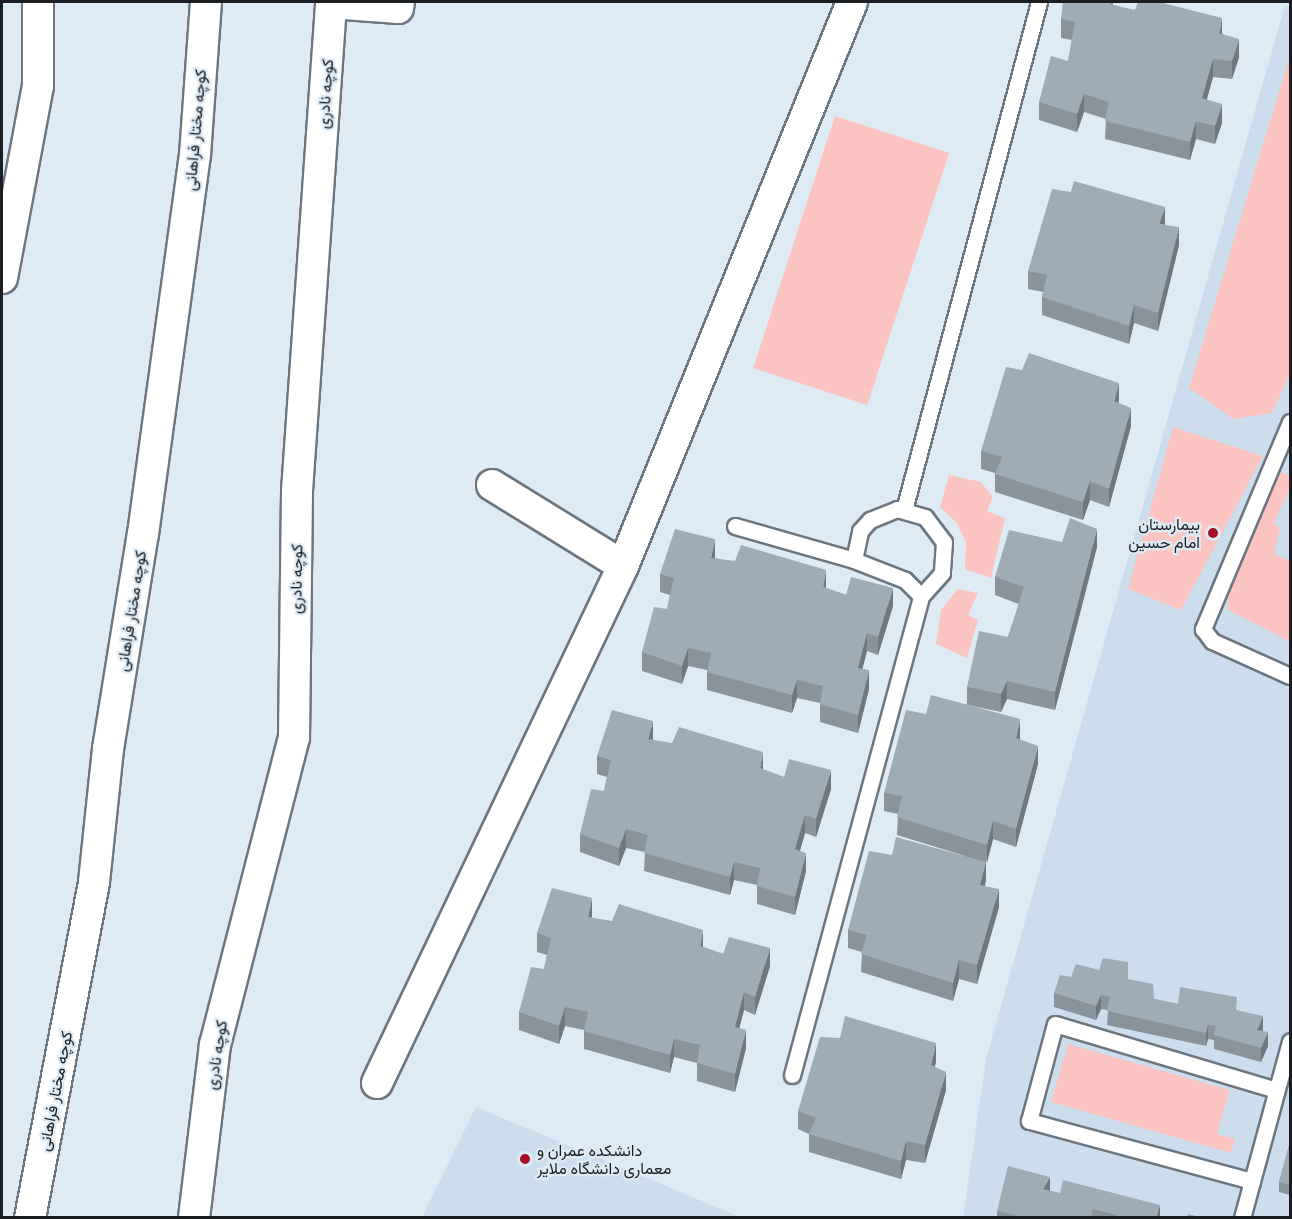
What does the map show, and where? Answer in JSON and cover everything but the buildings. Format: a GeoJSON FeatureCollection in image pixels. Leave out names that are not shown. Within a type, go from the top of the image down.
{"type":"FeatureCollection","features":[{"type":"Feature","properties":{"kind":"street"},"geometry":{"type":"LineString","coordinates":[[2,278],[38,86],[38,2]]}},
{"type":"Feature","properties":{"kind":"street","name":"کوچه مختار فراهانی"},"geometry":{"type":"LineString","coordinates":[[30,1218],[94,882],[108,749],[143,534],[195,155],[206,2]]}},
{"type":"Feature","properties":{"kind":"street","name":"کوچه نادری"},"geometry":{"type":"LineString","coordinates":[[194,1218],[214,1045],[294,738],[297,491],[331,3],[398,8],[399,2]]}},
{"type":"Feature","properties":{"kind":"street"},"geometry":{"type":"LineString","coordinates":[[377,1083],[623,566],[852,2]]}},
{"type":"Feature","properties":{"kind":"street"},"geometry":{"type":"LineString","coordinates":[[492,485],[623,566]]}},
{"type":"Feature","properties":{"kind":"lane"},"geometry":{"type":"LineString","coordinates":[[904,510],[1039,2]]}},
{"type":"Feature","properties":{"kind":"lane"},"geometry":{"type":"LineString","coordinates":[[1290,422],[1284,452],[1203,628],[1212,641],[1290,676]]}},
{"type":"Feature","properties":{"kind":"lane"},"geometry":{"type":"LineString","coordinates":[[792,1074],[921,596],[942,573],[944,542],[925,516],[904,510],[882,513],[870,520],[858,538],[854,560]]}},
{"type":"Feature","properties":{"kind":"lane"},"geometry":{"type":"LineString","coordinates":[[735,526],[854,560],[905,580],[921,596]]}},
{"type":"Feature","properties":{"kind":"lane"},"geometry":{"type":"LineString","coordinates":[[1252,1181],[1029,1121],[1055,1024],[1276,1090]]}},
{"type":"Feature","properties":{"kind":"lane"},"geometry":{"type":"LineString","coordinates":[[1242,1218],[1290,1041]]}},
{"type":"Feature","properties":{"kind":"shaded area","name":"بیمارستان امام حسین"},"geometry":{"type":"Polygon","coordinates":[[[1285,5],[1290,7],[1290,1217],[963,1218],[986,1059],[1285,5]]]}},
{"type":"Feature","properties":{"kind":"shaded area"},"geometry":{"type":"Polygon","coordinates":[[[1290,55],[1290,374],[1272,413],[1233,419],[1189,388],[1290,55]]]}},
{"type":"Feature","properties":{"kind":"shaded area"},"geometry":{"type":"Polygon","coordinates":[[[835,116],[949,153],[867,405],[753,368],[835,116]]]}},
{"type":"Feature","properties":{"kind":"shaded area"},"geometry":{"type":"Polygon","coordinates":[[[1173,427],[1263,456],[1181,610],[1128,589],[1173,427]]]}},
{"type":"Feature","properties":{"kind":"shaded area"},"geometry":{"type":"Polygon","coordinates":[[[1279,472],[1290,476],[1290,488],[1274,523],[1280,528],[1274,554],[1290,561],[1290,642],[1227,609],[1229,594],[1279,472]]]}},
{"type":"Feature","properties":{"kind":"shaded area"},"geometry":{"type":"Polygon","coordinates":[[[949,475],[981,482],[993,497],[987,511],[1005,518],[991,578],[965,569],[966,542],[956,522],[940,507],[949,475]]]}},
{"type":"Feature","properties":{"kind":"shaded area"},"geometry":{"type":"Polygon","coordinates":[[[958,589],[978,593],[968,615],[978,620],[967,658],[936,644],[941,610],[958,589]]]}},
{"type":"Feature","properties":{"kind":"shaded area"},"geometry":{"type":"Polygon","coordinates":[[[1068,1044],[1230,1090],[1217,1134],[1235,1139],[1231,1153],[1051,1102],[1068,1044]]]}},
{"type":"Feature","properties":{"kind":"shaded area","name":"دانشکده عمران و معماری دانشگاه ملایر"},"geometry":{"type":"Polygon","coordinates":[[[476,1107],[726,1211],[739,1217],[422,1217],[476,1107]]]}},
{"type":"Feature","properties":{"kind":"place","name":"بیمارستان امام حسین"},"geometry":{"type":"Point","coordinates":[1213,533]}},
{"type":"Feature","properties":{"kind":"place","name":"دانشکده عمران و معماری دانشگاه ملایر"},"geometry":{"type":"Point","coordinates":[525,1159]}}]}
